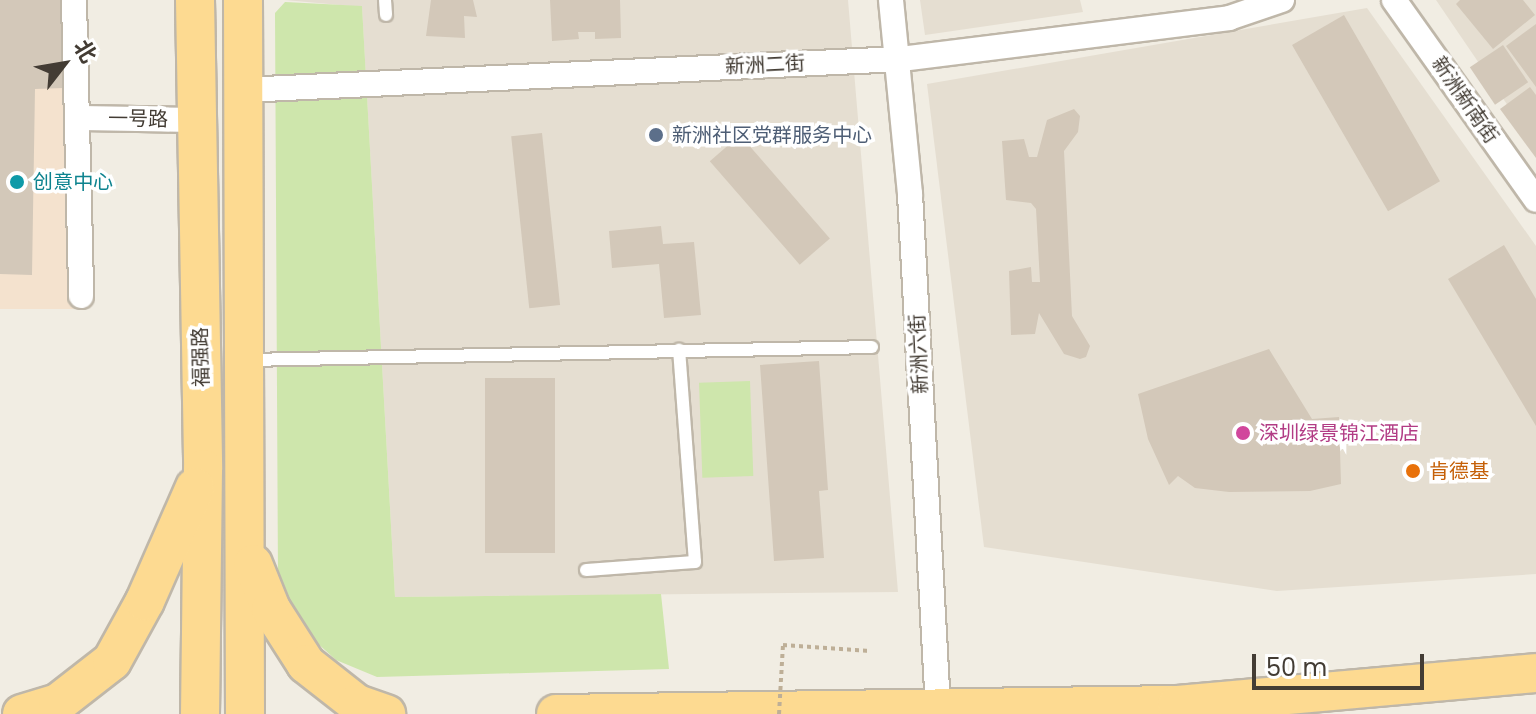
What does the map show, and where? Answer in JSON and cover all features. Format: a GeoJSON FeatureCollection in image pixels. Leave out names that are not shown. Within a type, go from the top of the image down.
{"type":"FeatureCollection","features":[{"type":"Feature","properties":{"kind":"main road","name":"福强路"},"geometry":{"type":"LineString","coordinates":[[195,0],[203,469],[200,714]]}},
{"type":"Feature","properties":{"kind":"main road"},"geometry":{"type":"LineString","coordinates":[[243,0],[245,714]]}},
{"type":"Feature","properties":{"kind":"main road"},"geometry":{"type":"LineString","coordinates":[[22,714],[58,703],[112,661],[145,601],[203,469]]}},
{"type":"Feature","properties":{"kind":"main road"},"geometry":{"type":"LineString","coordinates":[[245,538],[271,609],[306,664],[357,704],[386,714]]}},
{"type":"Feature","properties":{"kind":"main road"},"geometry":{"type":"LineString","coordinates":[[200,631],[245,627]]}},
{"type":"Feature","properties":{"kind":"main road"},"geometry":{"type":"LineString","coordinates":[[556,714],[1177,705],[1536,673]]}},
{"type":"Feature","properties":{"kind":"street"},"geometry":{"type":"LineString","coordinates":[[74,0],[80,118],[81,296]]}},
{"type":"Feature","properties":{"kind":"street","name":"新洲六街"},"geometry":{"type":"LineString","coordinates":[[891,0],[901,59],[938,708]]}},
{"type":"Feature","properties":{"kind":"street","name":"新洲二街"},"geometry":{"type":"LineString","coordinates":[[243,90],[901,59],[1229,18],[1282,0]]}},
{"type":"Feature","properties":{"kind":"street","name":"新洲新南街"},"geometry":{"type":"LineString","coordinates":[[1394,0],[1536,200]]}},
{"type":"Feature","properties":{"kind":"street","name":"一号路"},"geometry":{"type":"LineString","coordinates":[[80,118],[196,120]]}},
{"type":"Feature","properties":{"kind":"lane"},"geometry":{"type":"LineString","coordinates":[[385,0],[386,15]]}},
{"type":"Feature","properties":{"kind":"lane"},"geometry":{"type":"LineString","coordinates":[[244,360],[872,347]]}},
{"type":"Feature","properties":{"kind":"lane"},"geometry":{"type":"LineString","coordinates":[[586,570],[695,562],[679,350]]}},
{"type":"Feature","properties":{"kind":"path"},"geometry":{"type":"LineString","coordinates":[[779,714],[783,645],[870,651]]}},
{"type":"Feature","properties":{"kind":"shaded area"},"geometry":{"type":"Polygon","coordinates":[[[0,0],[88,0],[88,309],[0,309],[0,0]]]}},
{"type":"Feature","properties":{"kind":"shaded area"},"geometry":{"type":"Polygon","coordinates":[[[285,0],[848,0],[898,592],[395,597],[362,7],[285,0]]]}},
{"type":"Feature","properties":{"kind":"shaded area"},"geometry":{"type":"Polygon","coordinates":[[[920,0],[1080,0],[1083,12],[925,35],[920,0]]]}},
{"type":"Feature","properties":{"kind":"shaded area"},"geometry":{"type":"Polygon","coordinates":[[[1436,0],[1536,0],[1536,147],[1436,0]]]}},
{"type":"Feature","properties":{"kind":"shaded area"},"geometry":{"type":"Polygon","coordinates":[[[1367,8],[1536,246],[1536,574],[1277,591],[984,547],[927,84],[1367,8]]]}},
{"type":"Feature","properties":{"kind":"green space"},"geometry":{"type":"Polygon","coordinates":[[[285,2],[362,6],[395,597],[661,594],[669,669],[377,677],[336,660],[305,632],[278,582],[275,13],[285,2]]]}},
{"type":"Feature","properties":{"kind":"green space"},"geometry":{"type":"Polygon","coordinates":[[[750,381],[753,476],[702,478],[699,383],[750,381]]]}},
{"type":"Feature","properties":{"kind":"building","name":"创意中心"},"geometry":{"type":"Polygon","coordinates":[[[0,0],[62,0],[63,88],[35,89],[32,275],[0,274],[0,0]]]}},
{"type":"Feature","properties":{"kind":"building"},"geometry":{"type":"Polygon","coordinates":[[[431,0],[473,0],[477,17],[464,16],[465,38],[426,36],[431,0]]]}},
{"type":"Feature","properties":{"kind":"building"},"geometry":{"type":"Polygon","coordinates":[[[550,0],[620,0],[621,38],[595,39],[595,32],[578,32],[579,39],[552,41],[550,0]]]}},
{"type":"Feature","properties":{"kind":"building"},"geometry":{"type":"Polygon","coordinates":[[[1460,0],[1523,0],[1535,15],[1493,49],[1456,4],[1460,0]]]}},
{"type":"Feature","properties":{"kind":"building"},"geometry":{"type":"Polygon","coordinates":[[[1344,15],[1440,181],[1388,211],[1292,45],[1344,15]]]}},
{"type":"Feature","properties":{"kind":"building"},"geometry":{"type":"Polygon","coordinates":[[[1536,24],[1536,87],[1506,46],[1536,24]]]}},
{"type":"Feature","properties":{"kind":"building"},"geometry":{"type":"Polygon","coordinates":[[[1503,45],[1528,82],[1495,105],[1470,67],[1503,45]]]}},
{"type":"Feature","properties":{"kind":"building"},"geometry":{"type":"Polygon","coordinates":[[[1530,87],[1536,95],[1536,158],[1500,109],[1530,87]]]}},
{"type":"Feature","properties":{"kind":"building"},"geometry":{"type":"Polygon","coordinates":[[[1074,109],[1080,116],[1078,132],[1064,151],[1072,316],[1090,346],[1086,357],[1080,359],[1064,354],[1039,313],[1035,334],[1011,335],[1009,271],[1031,267],[1032,282],[1040,282],[1036,209],[1031,203],[1006,200],[1002,141],[1024,139],[1029,157],[1037,157],[1047,120],[1074,109]]]}},
{"type":"Feature","properties":{"kind":"building"},"geometry":{"type":"Polygon","coordinates":[[[542,133],[560,305],[529,308],[511,136],[542,133]]]}},
{"type":"Feature","properties":{"kind":"building"},"geometry":{"type":"Polygon","coordinates":[[[740,135],[830,238],[800,265],[710,161],[740,135]]]}},
{"type":"Feature","properties":{"kind":"building"},"geometry":{"type":"Polygon","coordinates":[[[661,226],[663,244],[694,242],[701,315],[664,318],[659,264],[612,268],[609,231],[661,226]]]}},
{"type":"Feature","properties":{"kind":"building"},"geometry":{"type":"Polygon","coordinates":[[[1504,245],[1536,299],[1536,426],[1448,279],[1504,245]]]}},
{"type":"Feature","properties":{"kind":"building","name":"深圳绿景锦江酒店"},"geometry":{"type":"Polygon","coordinates":[[[1269,349],[1312,419],[1339,417],[1341,484],[1310,491],[1229,492],[1195,488],[1178,476],[1169,485],[1148,439],[1138,394],[1269,349]]]}},
{"type":"Feature","properties":{"kind":"building"},"geometry":{"type":"Polygon","coordinates":[[[819,361],[828,490],[819,491],[824,558],[774,561],[760,365],[819,361]]]}},
{"type":"Feature","properties":{"kind":"building"},"geometry":{"type":"Polygon","coordinates":[[[485,378],[555,378],[555,553],[485,553],[485,378]]]}},
{"type":"Feature","properties":{"kind":"place","name":"新洲社区党群服务中心"},"geometry":{"type":"Point","coordinates":[656,135]}},
{"type":"Feature","properties":{"kind":"place","name":"创意中心"},"geometry":{"type":"Point","coordinates":[17,182]}},
{"type":"Feature","properties":{"kind":"place","name":"深圳绿景锦江酒店"},"geometry":{"type":"Point","coordinates":[1243,433]}},
{"type":"Feature","properties":{"kind":"place","name":"肯德基"},"geometry":{"type":"Point","coordinates":[1413,471]}}]}
